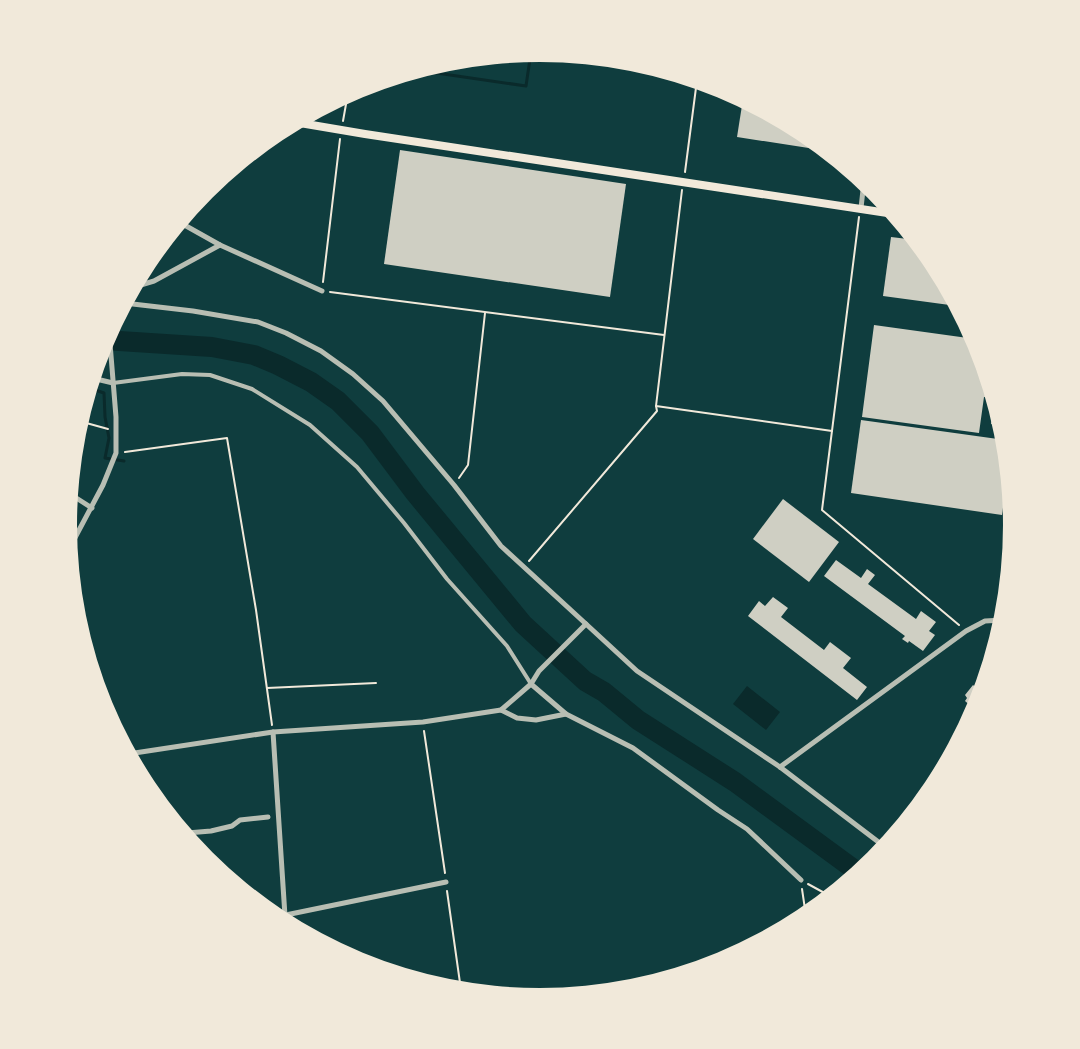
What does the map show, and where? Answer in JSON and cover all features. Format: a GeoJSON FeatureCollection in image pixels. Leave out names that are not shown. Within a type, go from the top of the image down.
{"type":"FeatureCollection","features":[{"type":"Feature","properties":{"kind":"main road"},"geometry":{"type":"LineString","coordinates":[[308,124],[881,212]]}},
{"type":"Feature","properties":{"kind":"street"},"geometry":{"type":"LineString","coordinates":[[861,208],[863,193]]}},
{"type":"Feature","properties":{"kind":"street"},"geometry":{"type":"LineString","coordinates":[[186,226],[220,245],[322,291]]}},
{"type":"Feature","properties":{"kind":"street"},"geometry":{"type":"LineString","coordinates":[[145,284],[220,245]]}},
{"type":"Feature","properties":{"kind":"street"},"geometry":{"type":"LineString","coordinates":[[133,304],[258,322],[321,351],[354,374],[383,401],[454,485],[501,546],[637,671],[780,766],[878,841]]}},
{"type":"Feature","properties":{"kind":"street"},"geometry":{"type":"LineString","coordinates":[[77,534],[103,485],[116,453],[117,431],[111,351]]}},
{"type":"Feature","properties":{"kind":"street"},"geometry":{"type":"LineString","coordinates":[[101,380],[113,382],[182,374],[210,375],[252,389],[310,425],[357,467],[447,579],[507,646],[531,684],[566,714],[633,748],[747,829],[801,880]]}},
{"type":"Feature","properties":{"kind":"street"},"geometry":{"type":"LineString","coordinates":[[78,499],[92,508]]}},
{"type":"Feature","properties":{"kind":"street"},"geometry":{"type":"LineString","coordinates":[[780,766],[966,631],[984,621],[993,621]]}},
{"type":"Feature","properties":{"kind":"street"},"geometry":{"type":"LineString","coordinates":[[137,753],[273,732],[423,722],[501,710],[531,684],[539,671],[586,624]]}},
{"type":"Feature","properties":{"kind":"street"},"geometry":{"type":"LineString","coordinates":[[501,710],[517,718],[536,720],[566,714]]}},
{"type":"Feature","properties":{"kind":"street"},"geometry":{"type":"LineString","coordinates":[[273,732],[285,910]]}},
{"type":"Feature","properties":{"kind":"street"},"geometry":{"type":"LineString","coordinates":[[194,832],[232,826],[240,820],[268,817]]}},
{"type":"Feature","properties":{"kind":"street"},"geometry":{"type":"LineString","coordinates":[[292,915],[446,882]]}},
{"type":"Feature","properties":{"kind":"path"},"geometry":{"type":"LineString","coordinates":[[524,567],[657,411],[664,335],[696,89]]}},
{"type":"Feature","properties":{"kind":"path"},"geometry":{"type":"LineString","coordinates":[[346,104],[322,291],[664,335]]}},
{"type":"Feature","properties":{"kind":"path"},"geometry":{"type":"LineString","coordinates":[[861,208],[822,510],[966,631]]}},
{"type":"Feature","properties":{"kind":"path"},"geometry":{"type":"LineString","coordinates":[[454,485],[468,465],[485,313]]}},
{"type":"Feature","properties":{"kind":"path"},"geometry":{"type":"LineString","coordinates":[[656,406],[832,431]]}},
{"type":"Feature","properties":{"kind":"path"},"geometry":{"type":"LineString","coordinates":[[89,424],[117,431]]}},
{"type":"Feature","properties":{"kind":"path"},"geometry":{"type":"LineString","coordinates":[[116,453],[226,438],[256,610],[273,732]]}},
{"type":"Feature","properties":{"kind":"path"},"geometry":{"type":"LineString","coordinates":[[267,688],[376,683]]}},
{"type":"Feature","properties":{"kind":"path"},"geometry":{"type":"LineString","coordinates":[[423,722],[461,981]]}},
{"type":"Feature","properties":{"kind":"path"},"geometry":{"type":"LineString","coordinates":[[801,880],[822,892]]}},
{"type":"Feature","properties":{"kind":"path"},"geometry":{"type":"LineString","coordinates":[[801,880],[804,904]]}},
{"type":"Feature","properties":{"kind":"water"},"geometry":{"type":"Polygon","coordinates":[[[747,686],[780,712],[766,730],[733,704],[747,686]]]}},
{"type":"Feature","properties":{"kind":"building"},"geometry":{"type":"Polygon","coordinates":[[[742,108],[809,148],[737,137],[742,108]]]}},
{"type":"Feature","properties":{"kind":"building"},"geometry":{"type":"Polygon","coordinates":[[[400,150],[626,184],[610,297],[384,264],[400,150]]]}},
{"type":"Feature","properties":{"kind":"building"},"geometry":{"type":"Polygon","coordinates":[[[891,237],[903,238],[925,267],[947,305],[883,296],[891,237]]]}},
{"type":"Feature","properties":{"kind":"building"},"geometry":{"type":"Polygon","coordinates":[[[874,325],[963,337],[985,397],[979,433],[862,417],[874,325]]]}},
{"type":"Feature","properties":{"kind":"building"},"geometry":{"type":"Polygon","coordinates":[[[861,420],[995,439],[1002,494],[1002,515],[851,493],[861,420]]]}},
{"type":"Feature","properties":{"kind":"building"},"geometry":{"type":"Polygon","coordinates":[[[783,499],[839,542],[809,582],[753,539],[783,499]]]}},
{"type":"Feature","properties":{"kind":"building"},"geometry":{"type":"Polygon","coordinates":[[[836,560],[861,578],[867,569],[875,575],[868,584],[916,619],[921,611],[936,622],[929,631],[935,635],[923,651],[902,639],[905,636],[824,576],[836,560]]]}},
{"type":"Feature","properties":{"kind":"building"},"geometry":{"type":"Polygon","coordinates":[[[773,597],[788,608],[781,617],[824,650],[830,642],[851,658],[843,668],[867,687],[857,700],[748,616],[759,601],[765,606],[773,597]]]}},
{"type":"Feature","properties":{"kind":"building"},"geometry":{"type":"Polygon","coordinates":[[[974,686],[967,703],[965,695],[974,686]]]}},
{"type":"Feature","properties":{"kind":"waterway"},"geometry":{"type":"LineString","coordinates":[[437,73],[526,86],[530,62]]}},
{"type":"Feature","properties":{"kind":"waterway"},"geometry":{"type":"LineString","coordinates":[[115,341],[212,347],[254,355],[311,382],[338,401],[370,433],[415,493],[523,624],[585,681],[604,692],[638,720],[735,782],[851,867]]}},
{"type":"Feature","properties":{"kind":"waterway"},"geometry":{"type":"LineString","coordinates":[[97,391],[104,393],[109,438],[105,458],[124,461]]}}]}
